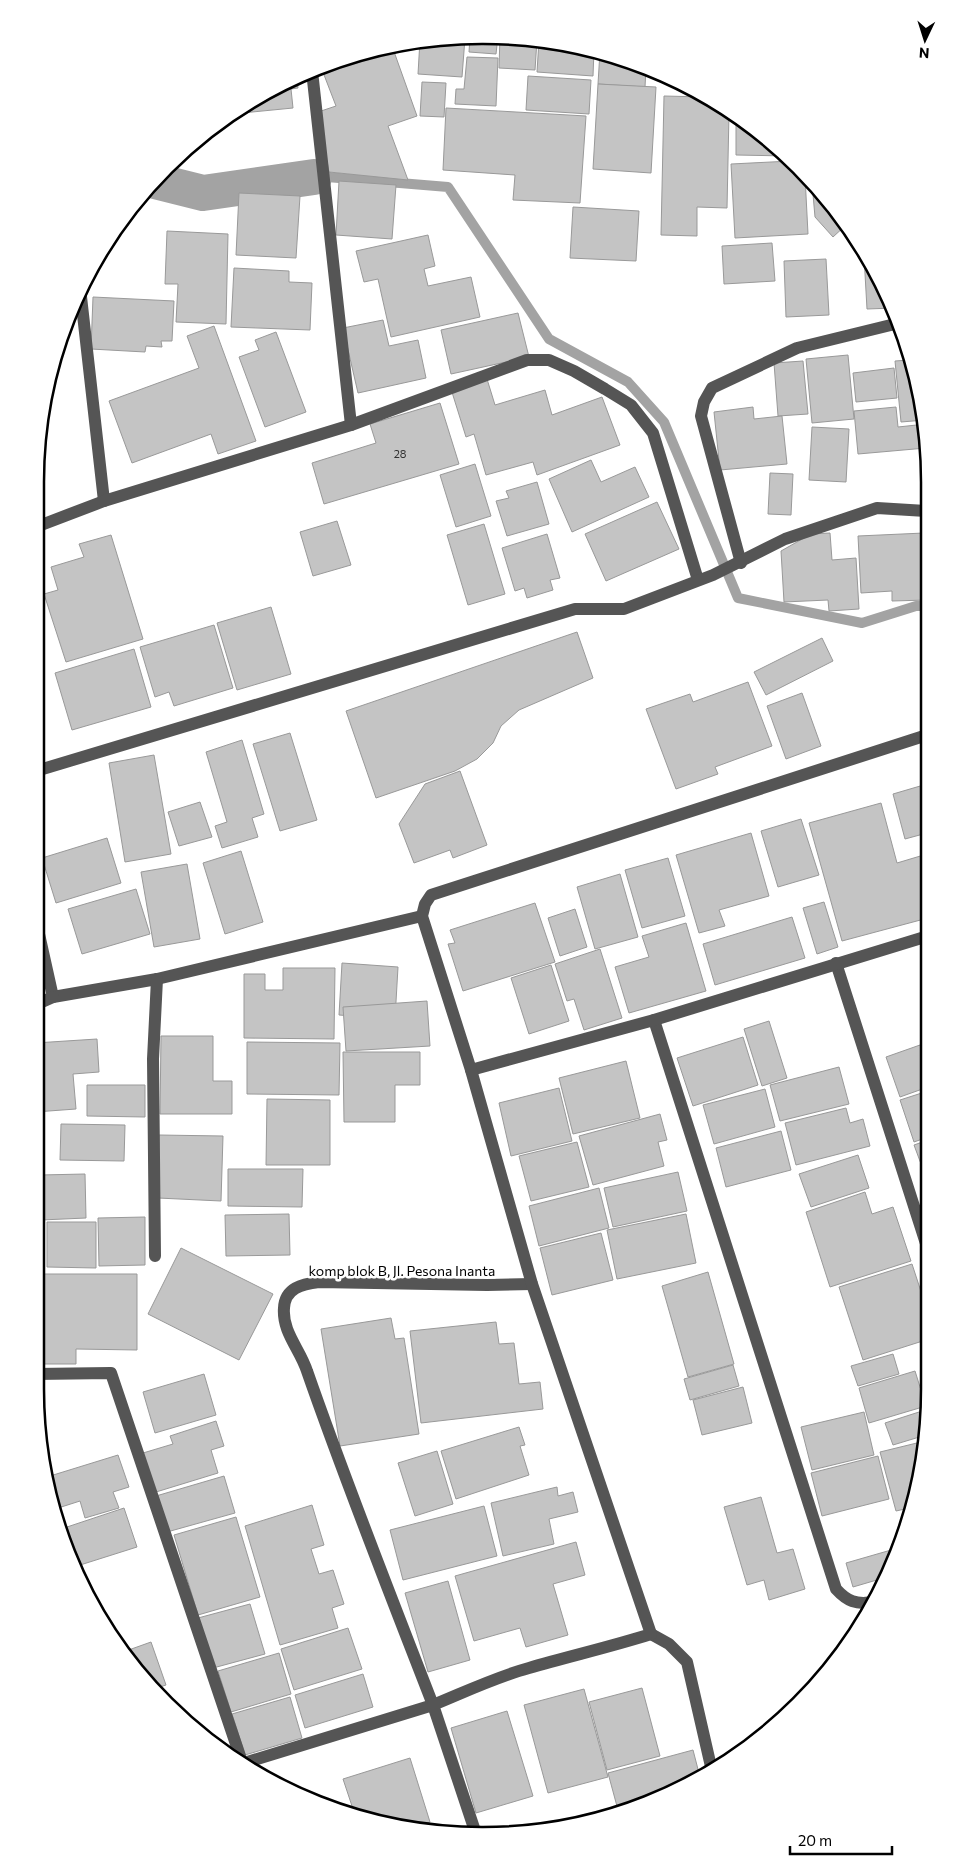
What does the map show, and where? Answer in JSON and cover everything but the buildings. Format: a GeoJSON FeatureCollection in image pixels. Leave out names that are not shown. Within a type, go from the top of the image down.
{"type":"FeatureCollection","features":[{"type":"Feature","properties":{"kind":"street"},"geometry":{"type":"LineString","coordinates":[[313,78],[351,425]]}},
{"type":"Feature","properties":{"kind":"street"},"geometry":{"type":"LineString","coordinates":[[82,304],[104,501]]}},
{"type":"Feature","properties":{"kind":"street"},"geometry":{"type":"LineString","coordinates":[[736,565],[701,416],[704,402],[712,388],[797,348],[891,324]]}},
{"type":"Feature","properties":{"kind":"street"},"geometry":{"type":"LineString","coordinates":[[44,524],[104,501],[351,425],[527,360],[549,360],[574,371],[631,404],[653,433],[698,580]]}},
{"type":"Feature","properties":{"kind":"street"},"geometry":{"type":"LineString","coordinates":[[44,769],[575,609],[624,609],[736,565],[785,539],[877,508],[921,511]]}},
{"type":"Feature","properties":{"kind":"street"},"geometry":{"type":"LineString","coordinates":[[710,1763],[687,1662],[669,1644],[651,1634],[532,1284],[471,1070],[422,916],[425,904],[431,894],[921,737]]}},
{"type":"Feature","properties":{"kind":"street"},"geometry":{"type":"LineString","coordinates":[[44,1001],[53,997],[157,979],[422,916]]}},
{"type":"Feature","properties":{"kind":"street"},"geometry":{"type":"LineString","coordinates":[[471,1070],[654,1020],[921,938]]}},
{"type":"Feature","properties":{"kind":"street"},"geometry":{"type":"LineString","coordinates":[[44,954],[53,997]]}},
{"type":"Feature","properties":{"kind":"street"},"geometry":{"type":"LineString","coordinates":[[836,963],[921,1228]]}},
{"type":"Feature","properties":{"kind":"street"},"geometry":{"type":"LineString","coordinates":[[156,1256],[153,1059],[157,979]]}},
{"type":"Feature","properties":{"kind":"street"},"geometry":{"type":"LineString","coordinates":[[654,1020],[836,1589],[844,1598],[854,1603],[865,1602]]}},
{"type":"Feature","properties":{"kind":"street","name":"komp blok B, Jl. Pesona Inanta"},"geometry":{"type":"LineString","coordinates":[[474,1827],[433,1705],[344,1478],[304,1361],[284,1325],[284,1306],[290,1291],[302,1284],[532,1284]]}},
{"type":"Feature","properties":{"kind":"street"},"geometry":{"type":"LineString","coordinates":[[44,1374],[111,1373],[238,1752]]}},
{"type":"Feature","properties":{"kind":"street"},"geometry":{"type":"LineString","coordinates":[[252,1761],[433,1705],[471,1688],[529,1668],[576,1657],[651,1634]]}},
{"type":"Feature","properties":{"kind":"waterway"},"geometry":{"type":"LineString","coordinates":[[162,183],[203,193],[314,177]]}},
{"type":"Feature","properties":{"kind":"waterway"},"geometry":{"type":"LineString","coordinates":[[327,177],[448,187],[549,339],[628,382],[664,422],[738,598],[862,623],[921,606]]}}]}
